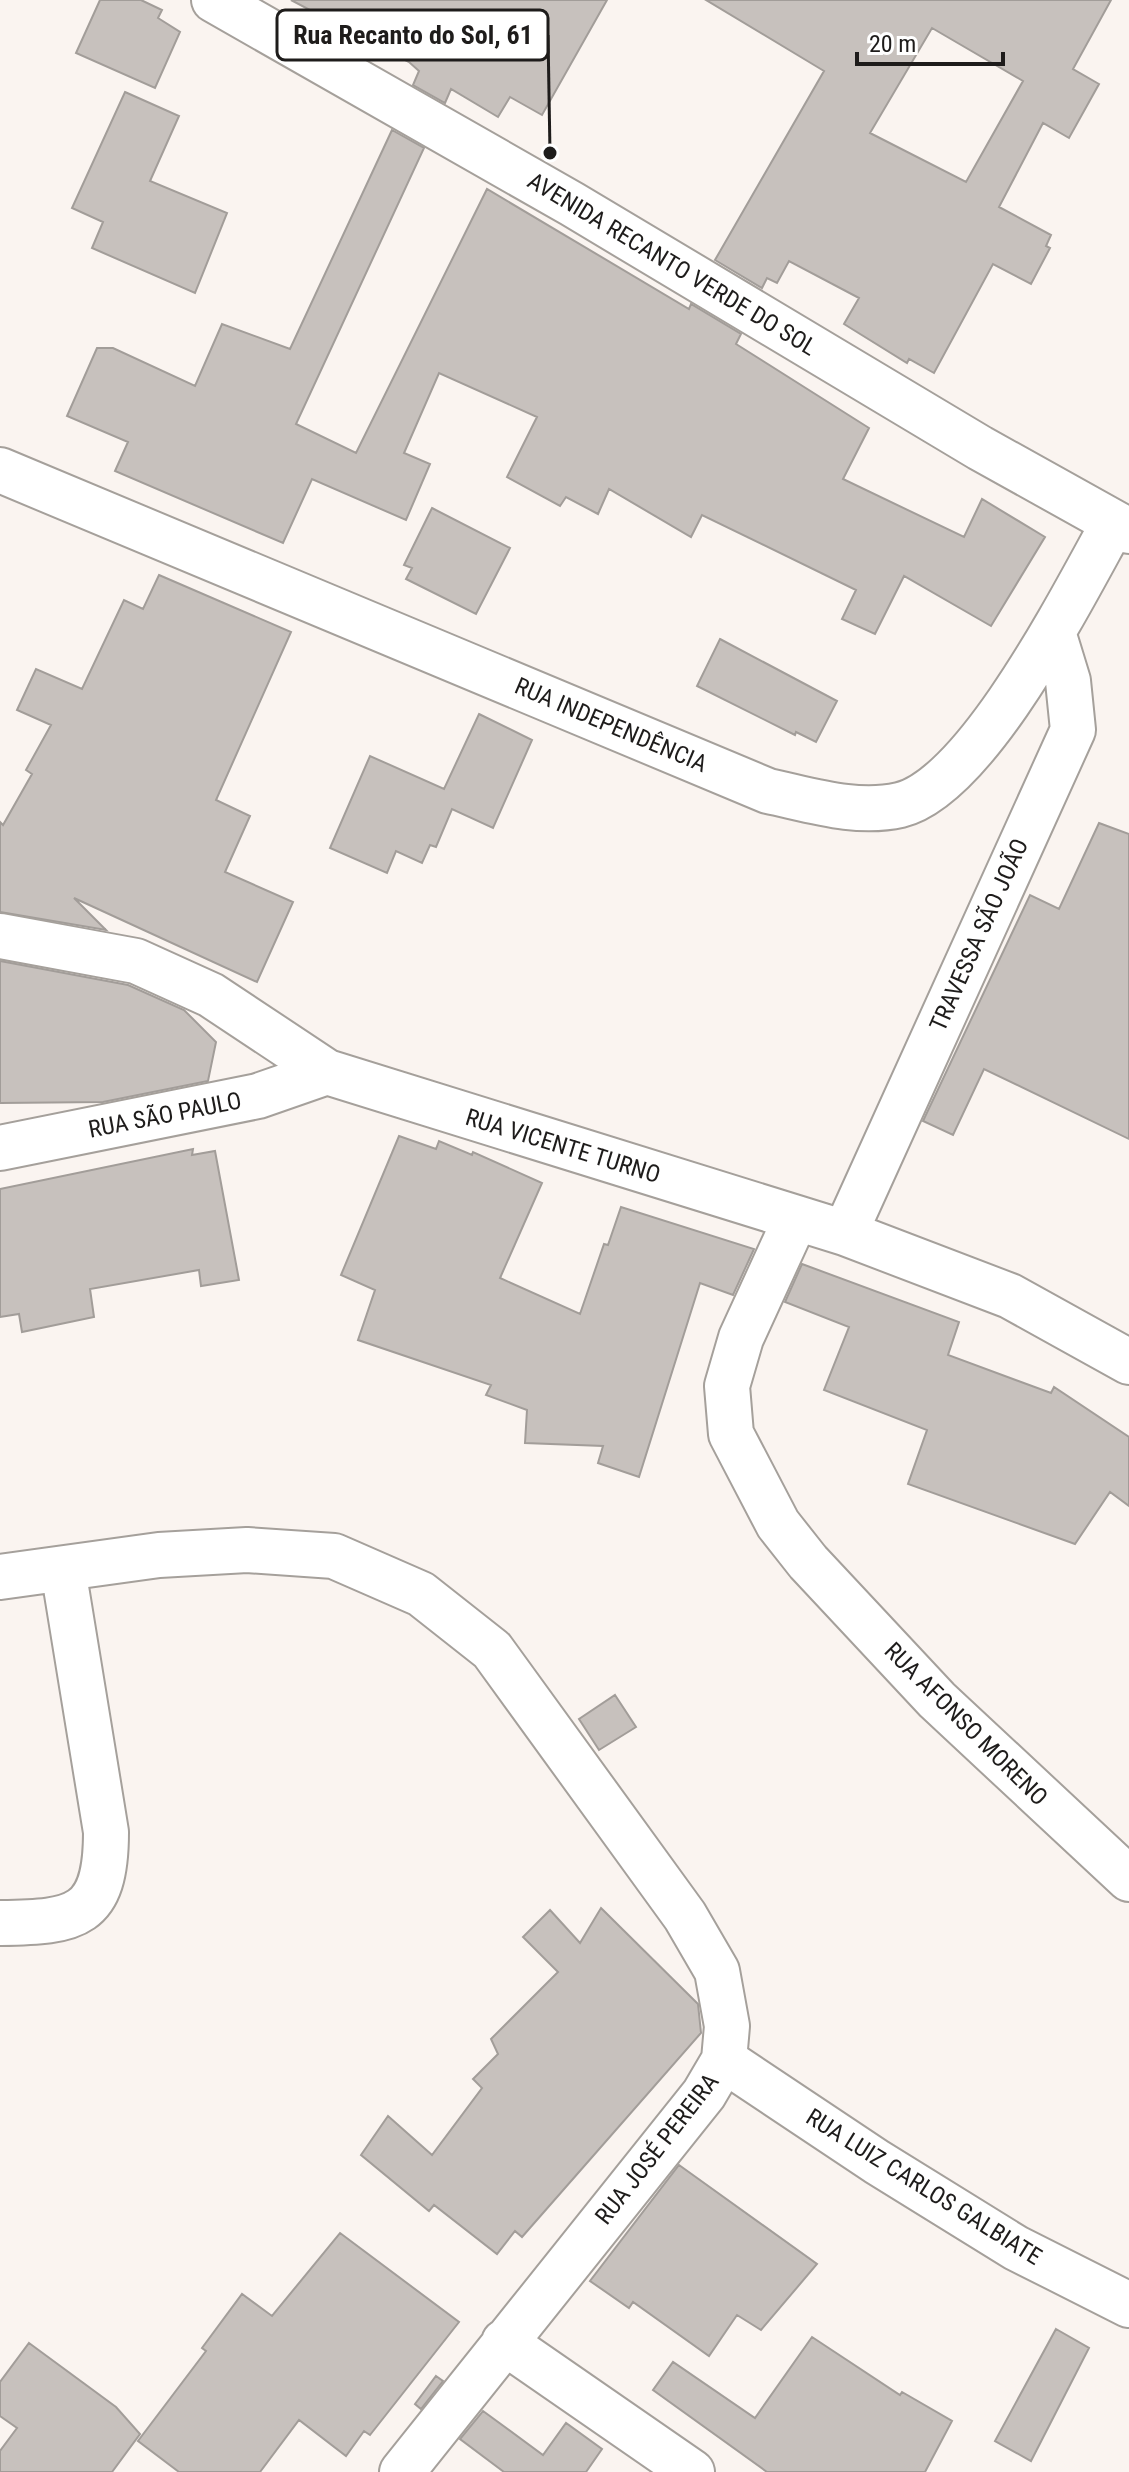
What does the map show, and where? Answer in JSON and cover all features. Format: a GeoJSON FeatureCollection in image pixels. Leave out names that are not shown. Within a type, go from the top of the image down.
{"type":"FeatureCollection","features":[{"type":"Feature","properties":{"kind":"street","name":"AVENIDA RECANTO VERDE DO SOL"},"geometry":{"type":"LineString","coordinates":[[214,0],[572,204],[1121,527]]}},
{"type":"Feature","properties":{"kind":"street","name":"RUA INDEPENDÊNCIA"},"geometry":{"type":"LineString","coordinates":[[0,470],[768,791],[848,809],[902,804],[953,773],[1002,712],[1121,527]]}},
{"type":"Feature","properties":{"kind":"street","name":"TRAVESSA SÃO JOÃO"},"geometry":{"type":"LineString","coordinates":[[845,1233],[1073,730],[1068,681],[1053,632]]}},
{"type":"Feature","properties":{"kind":"street","name":"RUA VICENTE TURNO"},"geometry":{"type":"LineString","coordinates":[[0,936],[136,961],[211,995],[327,1072],[845,1233],[1010,1296],[1129,1362]]}},
{"type":"Feature","properties":{"kind":"street","name":"RUA SÃO PAULO"},"geometry":{"type":"LineString","coordinates":[[0,1148],[258,1096],[327,1072]]}},
{"type":"Feature","properties":{"kind":"street","name":"RUA AFONSO MORENO"},"geometry":{"type":"LineString","coordinates":[[796,1218],[741,1338],[727,1386],[731,1434],[778,1524],[808,1562],[937,1700],[1129,1879]]}},
{"type":"Feature","properties":{"kind":"street","name":"RUA JOSÉ PEREIRA"},"geometry":{"type":"LineString","coordinates":[[0,1577],[159,1555],[247,1550],[334,1556],[421,1594],[492,1650],[685,1916],[717,1971],[727,2026],[724,2060],[704,2094],[402,2472]]}},
{"type":"Feature","properties":{"kind":"street"},"geometry":{"type":"LineString","coordinates":[[0,1923],[53,1922],[80,1913],[94,1897],[106,1867],[106,1832],[63,1569]]}},
{"type":"Feature","properties":{"kind":"street","name":"RUA LUIZ CARLOS GALBIATE"},"geometry":{"type":"LineString","coordinates":[[724,2060],[877,2162],[1016,2248],[1129,2305]]}},
{"type":"Feature","properties":{"kind":"street"},"geometry":{"type":"LineString","coordinates":[[504,2342],[692,2472]]}},
{"type":"Feature","properties":{"kind":"building"},"geometry":{"type":"Polygon","coordinates":[[[100,0],[141,0],[162,10],[158,18],[180,32],[155,88],[76,53],[100,0]]]}},
{"type":"Feature","properties":{"kind":"building"},"geometry":{"type":"Polygon","coordinates":[[[291,0],[607,0],[542,115],[510,97],[498,117],[451,89],[445,103],[413,85],[419,71],[409,62],[291,0]]]}},
{"type":"Feature","properties":{"kind":"building"},"geometry":{"type":"Polygon","coordinates":[[[706,0],[1111,0],[1073,69],[1099,84],[1069,138],[1043,123],[999,207],[1051,235],[1046,246],[1050,248],[1031,284],[993,264],[934,373],[909,359],[907,363],[844,324],[859,298],[789,261],[777,283],[767,278],[762,288],[715,260],[824,71],[706,0]],[[932,28],[870,133],[966,182],[1023,81],[932,28]]]}},
{"type":"Feature","properties":{"kind":"building"},"geometry":{"type":"Polygon","coordinates":[[[125,92],[179,116],[150,181],[227,213],[195,293],[92,248],[103,222],[72,208],[125,92]]]}},
{"type":"Feature","properties":{"kind":"building"},"geometry":{"type":"Polygon","coordinates":[[[392,130],[424,148],[296,424],[356,453],[487,189],[689,309],[691,304],[741,334],[736,344],[869,428],[843,479],[964,537],[982,499],[1045,537],[991,626],[904,576],[875,634],[842,619],[856,590],[702,515],[691,537],[609,489],[598,514],[566,497],[560,506],[507,477],[537,417],[439,373],[404,453],[430,464],[406,520],[312,479],[283,543],[115,471],[128,442],[67,416],[97,348],[113,348],[195,386],[222,324],[290,349],[392,130]]]}},
{"type":"Feature","properties":{"kind":"building"},"geometry":{"type":"Polygon","coordinates":[[[432,508],[510,548],[476,614],[406,579],[412,568],[404,565],[432,508]]]}},
{"type":"Feature","properties":{"kind":"building"},"geometry":{"type":"Polygon","coordinates":[[[159,575],[291,632],[216,800],[250,816],[225,872],[293,902],[257,982],[74,898],[106,930],[0,912],[0,822],[3,825],[32,774],[26,770],[51,725],[17,710],[36,669],[82,689],[124,600],[143,609],[159,575]]]}},
{"type":"Feature","properties":{"kind":"building"},"geometry":{"type":"Polygon","coordinates":[[[720,639],[837,701],[816,742],[796,732],[795,735],[697,686],[720,639]]]}},
{"type":"Feature","properties":{"kind":"building"},"geometry":{"type":"Polygon","coordinates":[[[479,714],[532,740],[493,828],[452,809],[436,847],[430,845],[422,863],[396,851],[387,873],[330,848],[370,756],[444,789],[479,714]]]}},
{"type":"Feature","properties":{"kind":"building"},"geometry":{"type":"Polygon","coordinates":[[[1099,823],[1129,834],[1129,1139],[984,1069],[953,1135],[923,1121],[1030,895],[1059,909],[1099,823]]]}},
{"type":"Feature","properties":{"kind":"building"},"geometry":{"type":"Polygon","coordinates":[[[0,961],[128,985],[184,1010],[216,1042],[208,1081],[103,1102],[0,1103],[0,961]]]}},
{"type":"Feature","properties":{"kind":"building"},"geometry":{"type":"Polygon","coordinates":[[[399,1136],[436,1149],[439,1141],[472,1155],[473,1152],[542,1183],[500,1278],[580,1314],[604,1244],[608,1245],[621,1207],[754,1249],[733,1295],[700,1283],[639,1477],[598,1463],[603,1446],[525,1443],[527,1410],[486,1395],[491,1385],[358,1340],[375,1290],[341,1275],[399,1136]]]}},
{"type":"Feature","properties":{"kind":"building"},"geometry":{"type":"Polygon","coordinates":[[[193,1149],[192,1155],[215,1151],[239,1280],[201,1286],[199,1270],[90,1289],[94,1317],[22,1332],[19,1314],[0,1317],[0,1189],[193,1149]]]}},
{"type":"Feature","properties":{"kind":"building"},"geometry":{"type":"Polygon","coordinates":[[[802,1264],[959,1322],[948,1355],[1051,1393],[1054,1387],[1129,1437],[1129,1506],[1110,1492],[1075,1544],[908,1484],[927,1430],[824,1390],[849,1327],[785,1302],[802,1264]]]}},
{"type":"Feature","properties":{"kind":"building"},"geometry":{"type":"Polygon","coordinates":[[[615,1695],[636,1727],[599,1750],[579,1719],[615,1695]]]}},
{"type":"Feature","properties":{"kind":"building"},"geometry":{"type":"Polygon","coordinates":[[[601,1908],[698,2004],[701,2033],[522,2237],[515,2231],[497,2254],[434,2205],[429,2211],[361,2155],[388,2116],[432,2155],[482,2088],[473,2079],[498,2054],[491,2039],[558,1972],[523,1937],[550,1910],[580,1943],[601,1908]]]}},
{"type":"Feature","properties":{"kind":"building"},"geometry":{"type":"Polygon","coordinates":[[[679,2165],[817,2264],[761,2330],[737,2315],[709,2356],[633,2302],[629,2308],[590,2281],[679,2165]]]}},
{"type":"Feature","properties":{"kind":"building"},"geometry":{"type":"Polygon","coordinates":[[[340,2233],[459,2322],[370,2435],[364,2431],[346,2456],[299,2420],[260,2472],[179,2472],[138,2441],[206,2351],[202,2348],[242,2294],[272,2316],[340,2233]]]}},
{"type":"Feature","properties":{"kind":"building"},"geometry":{"type":"Polygon","coordinates":[[[1056,2329],[1089,2348],[1031,2461],[995,2441],[1056,2329]]]}},
{"type":"Feature","properties":{"kind":"building"},"geometry":{"type":"Polygon","coordinates":[[[812,2337],[900,2395],[902,2392],[952,2421],[925,2472],[767,2472],[653,2390],[673,2362],[755,2418],[812,2337]]]}},
{"type":"Feature","properties":{"kind":"building"},"geometry":{"type":"Polygon","coordinates":[[[29,2343],[116,2407],[140,2434],[112,2472],[0,2472],[0,2451],[17,2428],[0,2416],[0,2382],[29,2343]]]}},
{"type":"Feature","properties":{"kind":"building"},"geometry":{"type":"Polygon","coordinates":[[[436,2376],[443,2381],[421,2409],[415,2404],[436,2376]]]}},
{"type":"Feature","properties":{"kind":"building"},"geometry":{"type":"Polygon","coordinates":[[[483,2411],[543,2455],[566,2423],[602,2449],[586,2472],[504,2472],[460,2439],[483,2411]]]}},
{"type":"Feature","properties":{"kind":"place","name":"Rua Recanto do Sol, 61"},"geometry":{"type":"Point","coordinates":[550,153]}}]}
